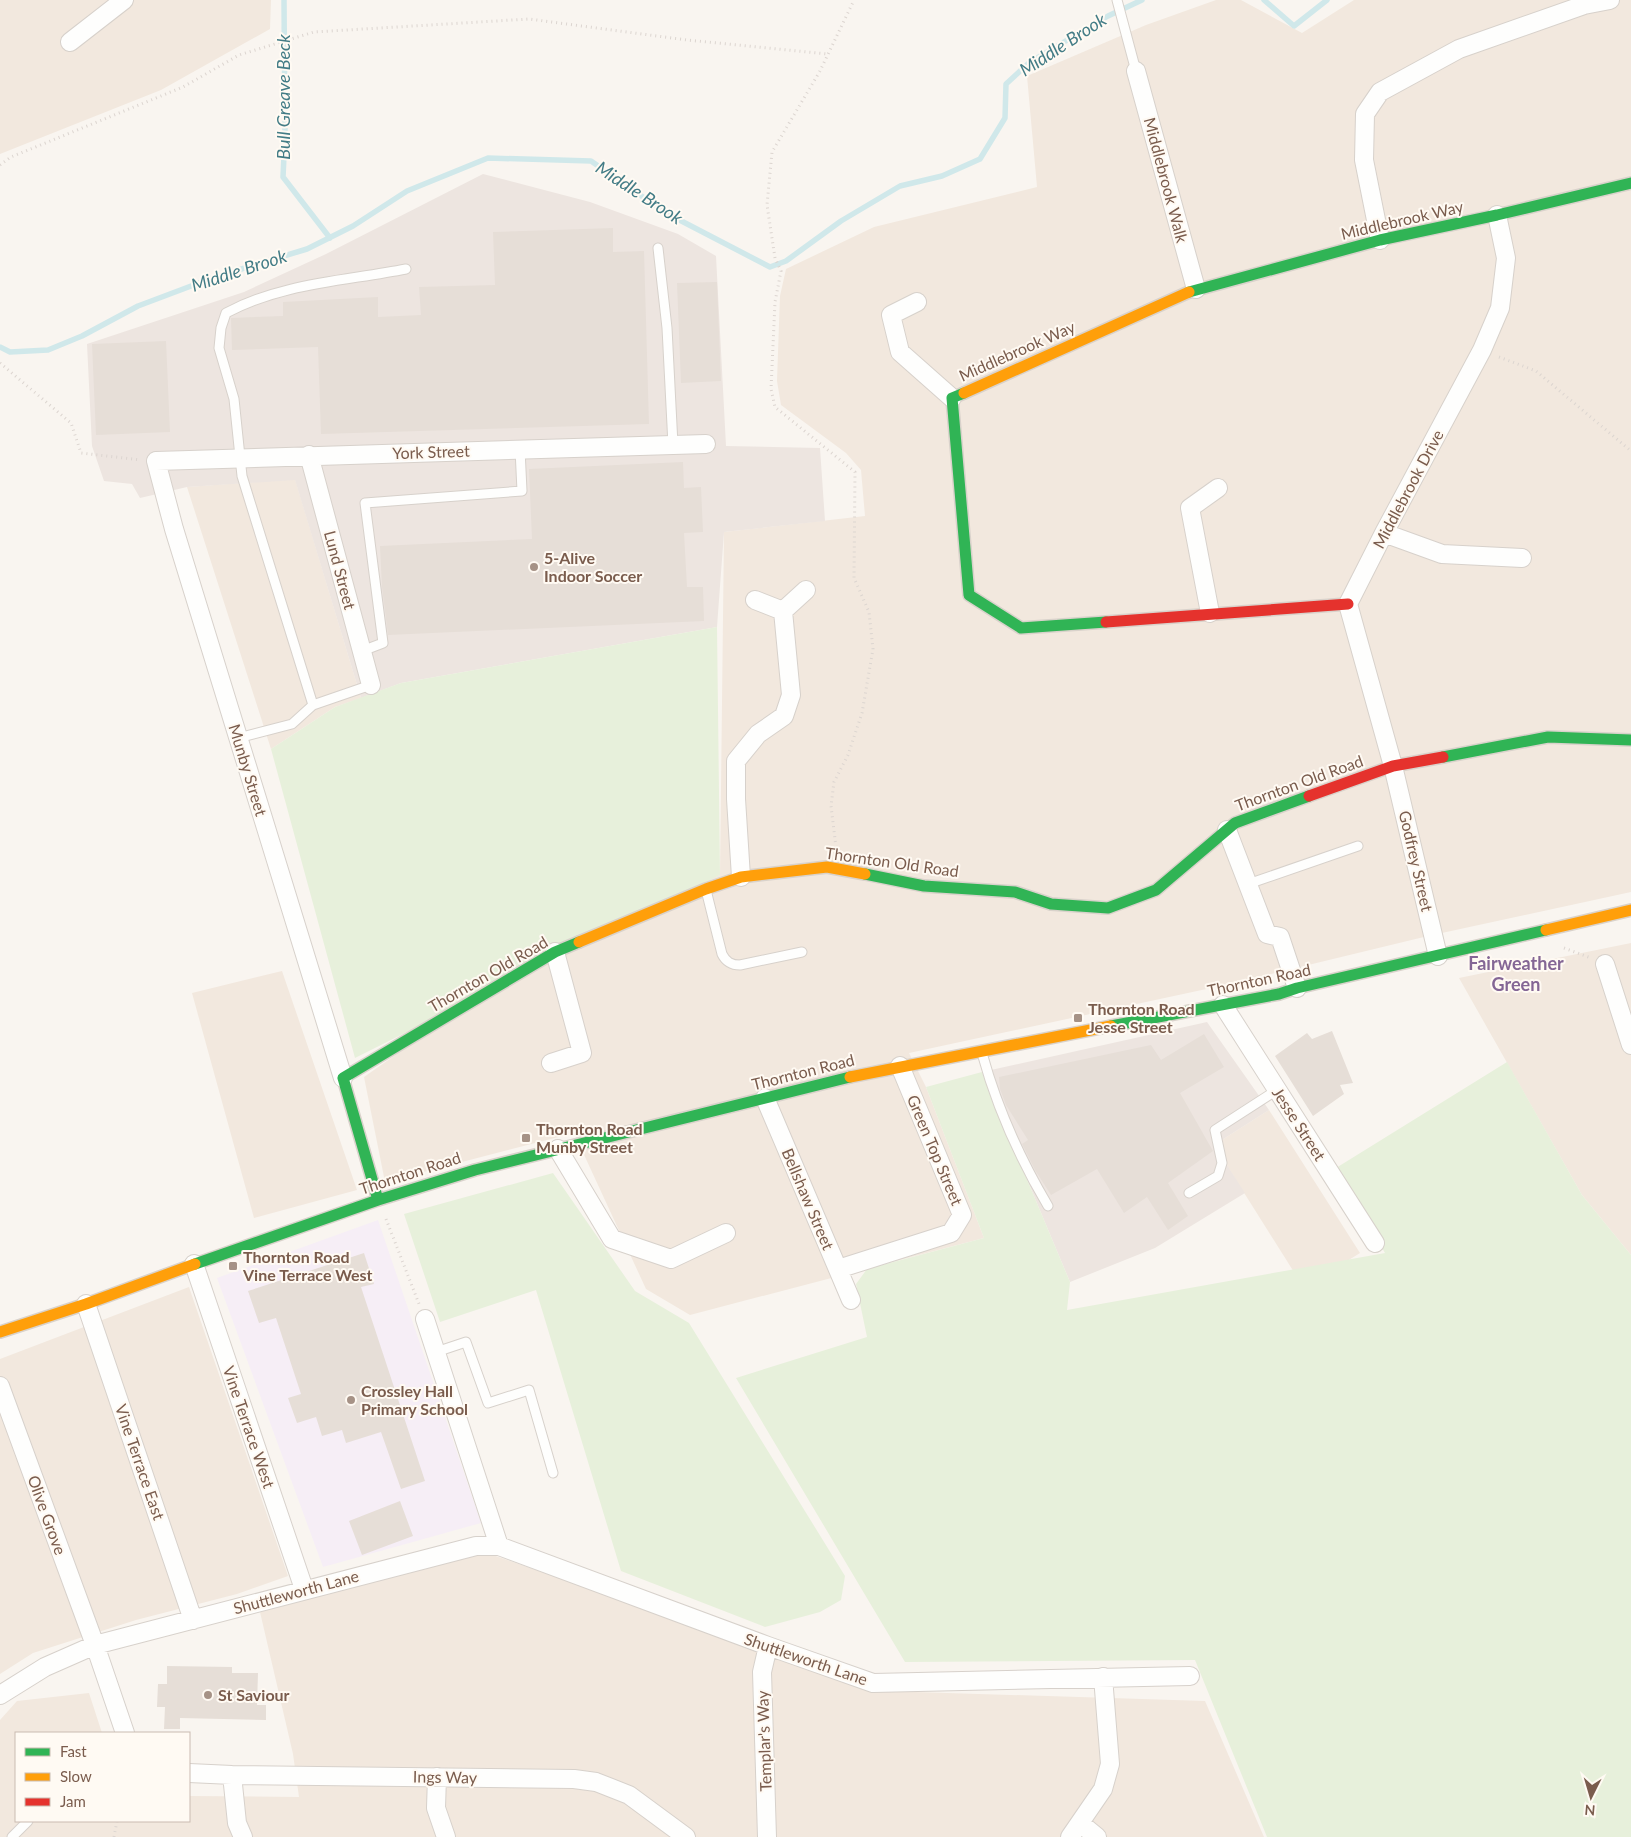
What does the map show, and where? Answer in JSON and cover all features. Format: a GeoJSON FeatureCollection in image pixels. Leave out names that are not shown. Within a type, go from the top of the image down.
{"type":"FeatureCollection","features":[{"type":"Feature","properties":{"kind":"street"},"geometry":{"type":"LineString","coordinates":[[70,42],[124,0]]}},
{"type":"Feature","properties":{"kind":"street"},"geometry":{"type":"LineString","coordinates":[[1380,240],[1364,160],[1365,114],[1380,92],[1459,49],[1584,4],[1610,0]]}},
{"type":"Feature","properties":{"kind":"street","name":"Middlebrook Walk"},"geometry":{"type":"LineString","coordinates":[[1136,71],[1196,289]]}},
{"type":"Feature","properties":{"kind":"street","name":"Middlebrook Way"},"geometry":{"type":"LineString","coordinates":[[1348,604],[1021,628],[969,595],[952,398],[1196,289],[1380,240],[1497,215],[1631,183]]}},
{"type":"Feature","properties":{"kind":"street","name":"Middlebrook Drive"},"geometry":{"type":"LineString","coordinates":[[1348,604],[1482,350],[1500,308],[1506,258],[1497,215]]}},
{"type":"Feature","properties":{"kind":"street"},"geometry":{"type":"LineString","coordinates":[[917,302],[891,315],[900,352],[952,398]]}},
{"type":"Feature","properties":{"kind":"street","name":"York Street"},"geometry":{"type":"LineString","coordinates":[[156,461],[706,444]]}},
{"type":"Feature","properties":{"kind":"street","name":"Lund Street"},"geometry":{"type":"LineString","coordinates":[[309,455],[371,685]]}},
{"type":"Feature","properties":{"kind":"street","name":"Munby Street"},"geometry":{"type":"LineString","coordinates":[[156,461],[174,529],[343,1078]]}},
{"type":"Feature","properties":{"kind":"street"},"geometry":{"type":"LineString","coordinates":[[1210,613],[1190,508],[1218,488]]}},
{"type":"Feature","properties":{"kind":"street"},"geometry":{"type":"LineString","coordinates":[[1384,533],[1442,554],[1522,558]]}},
{"type":"Feature","properties":{"kind":"street"},"geometry":{"type":"LineString","coordinates":[[783,611],[806,590]]}},
{"type":"Feature","properties":{"kind":"street"},"geometry":{"type":"LineString","coordinates":[[755,600],[783,611]]}},
{"type":"Feature","properties":{"kind":"street"},"geometry":{"type":"LineString","coordinates":[[1348,604],[1393,766]]}},
{"type":"Feature","properties":{"kind":"street"},"geometry":{"type":"LineString","coordinates":[[741,877],[736,799],[736,761],[758,734],[784,716],[791,695],[783,611]]}},
{"type":"Feature","properties":{"kind":"street","name":"Thornton Old Road"},"geometry":{"type":"LineString","coordinates":[[343,1078],[555,952],[706,889],[741,877],[827,867],[924,886],[1015,892],[1051,904],[1108,908],[1156,890],[1235,824],[1393,766],[1548,737],[1631,740]]}},
{"type":"Feature","properties":{"kind":"street","name":"Godfrey Street"},"geometry":{"type":"LineString","coordinates":[[1393,766],[1438,956]]}},
{"type":"Feature","properties":{"kind":"street"},"geometry":{"type":"LineString","coordinates":[[1227,830],[1267,934],[1280,937],[1297,988]]}},
{"type":"Feature","properties":{"kind":"street","name":"Thornton Road"},"geometry":{"type":"LineString","coordinates":[[0,1332],[86,1304],[378,1200],[475,1170],[900,1066],[1279,994],[1297,988],[1631,910]]}},
{"type":"Feature","properties":{"kind":"street"},"geometry":{"type":"LineString","coordinates":[[551,1063],[582,1053],[555,952]]}},
{"type":"Feature","properties":{"kind":"street"},"geometry":{"type":"LineString","coordinates":[[1605,964],[1631,1045]]}},
{"type":"Feature","properties":{"kind":"street","name":"Jesse Street"},"geometry":{"type":"LineString","coordinates":[[1223,1004],[1375,1243]]}},
{"type":"Feature","properties":{"kind":"street","name":"Green Top Street"},"geometry":{"type":"LineString","coordinates":[[838,1269],[952,1233],[962,1215],[900,1066]]}},
{"type":"Feature","properties":{"kind":"street"},"geometry":{"type":"LineString","coordinates":[[343,1078],[378,1200]]}},
{"type":"Feature","properties":{"kind":"street","name":"Bellshaw Street"},"geometry":{"type":"LineString","coordinates":[[765,1098],[850,1300]]}},
{"type":"Feature","properties":{"kind":"street"},"geometry":{"type":"LineString","coordinates":[[558,1149],[612,1239],[671,1259],[726,1233]]}},
{"type":"Feature","properties":{"kind":"street","name":"Vine Terrace West"},"geometry":{"type":"LineString","coordinates":[[194,1264],[304,1589]]}},
{"type":"Feature","properties":{"kind":"street","name":"Vine Terrace East"},"geometry":{"type":"LineString","coordinates":[[86,1304],[194,1620]]}},
{"type":"Feature","properties":{"kind":"street"},"geometry":{"type":"LineString","coordinates":[[424,1319],[499,1546]]}},
{"type":"Feature","properties":{"kind":"street","name":"Olive Grove"},"geometry":{"type":"LineString","coordinates":[[0,1386],[95,1645]]}},
{"type":"Feature","properties":{"kind":"street","name":"Shuttleworth Lane"},"geometry":{"type":"LineString","coordinates":[[0,1695],[45,1667],[95,1645],[304,1589],[476,1546],[499,1546],[873,1683],[1190,1676]]}},
{"type":"Feature","properties":{"kind":"street"},"geometry":{"type":"LineString","coordinates":[[95,1645],[124,1732]]}},
{"type":"Feature","properties":{"kind":"street","name":"Templar's Way"},"geometry":{"type":"LineString","coordinates":[[767,1837],[762,1672],[768,1646]]}},
{"type":"Feature","properties":{"kind":"street"},"geometry":{"type":"LineString","coordinates":[[1070,1837],[1103,1789],[1110,1764],[1103,1677]]}},
{"type":"Feature","properties":{"kind":"street","name":"Ings Way"},"geometry":{"type":"LineString","coordinates":[[190,1773],[574,1779],[596,1782],[629,1795],[686,1837]]}},
{"type":"Feature","properties":{"kind":"street"},"geometry":{"type":"LineString","coordinates":[[232,1775],[237,1823],[243,1837]]}},
{"type":"Feature","properties":{"kind":"street"},"geometry":{"type":"LineString","coordinates":[[437,1777],[436,1808],[446,1837]]}},
{"type":"Feature","properties":{"kind":"street"},"geometry":{"type":"LineString","coordinates":[[1080,1823],[1097,1837]]}},
{"type":"Feature","properties":{"kind":"lane"},"geometry":{"type":"LineString","coordinates":[[1118,0],[1136,71]]}},
{"type":"Feature","properties":{"kind":"lane"},"geometry":{"type":"LineString","coordinates":[[658,248],[667,328],[673,445]]}},
{"type":"Feature","properties":{"kind":"lane"},"geometry":{"type":"LineString","coordinates":[[313,705],[242,476],[234,399],[219,348],[221,328],[226,313],[265,296],[323,282],[406,269]]}},
{"type":"Feature","properties":{"kind":"lane"},"geometry":{"type":"LineString","coordinates":[[362,651],[383,643],[365,504],[522,491],[520,449]]}},
{"type":"Feature","properties":{"kind":"lane"},"geometry":{"type":"LineString","coordinates":[[238,738],[292,724],[313,705],[371,685]]}},
{"type":"Feature","properties":{"kind":"lane"},"geometry":{"type":"LineString","coordinates":[[1248,884],[1358,846]]}},
{"type":"Feature","properties":{"kind":"lane"},"geometry":{"type":"LineString","coordinates":[[706,889],[722,954],[732,965],[802,952]]}},
{"type":"Feature","properties":{"kind":"lane"},"geometry":{"type":"LineString","coordinates":[[982,1050],[993,1092],[1004,1121],[1032,1181],[1048,1206]]}},
{"type":"Feature","properties":{"kind":"lane"},"geometry":{"type":"LineString","coordinates":[[1189,1193],[1218,1176],[1222,1163],[1215,1130],[1277,1090]]}},
{"type":"Feature","properties":{"kind":"lane"},"geometry":{"type":"LineString","coordinates":[[436,1352],[466,1342],[488,1404],[529,1390],[553,1474]]}},
{"type":"Feature","properties":{"kind":"lane"},"geometry":{"type":"LineString","coordinates":[[12,1837],[27,1822]]}},
{"type":"Feature","properties":{"kind":"path"},"geometry":{"type":"LineString","coordinates":[[836,869],[837,859],[831,806],[834,782],[848,755],[862,713],[873,649],[869,612],[854,578],[855,472],[775,407],[771,388],[775,302],[781,271],[775,258],[767,205],[772,152],[820,71],[854,0]]}},
{"type":"Feature","properties":{"kind":"path"},"geometry":{"type":"LineString","coordinates":[[0,165],[11,157],[183,87],[239,55],[314,32],[529,19],[687,40],[828,54]]}},
{"type":"Feature","properties":{"kind":"path"},"geometry":{"type":"LineString","coordinates":[[1482,350],[1536,371],[1631,451]]}},
{"type":"Feature","properties":{"kind":"path"},"geometry":{"type":"LineString","coordinates":[[0,363],[71,423],[80,453],[156,461]]}},
{"type":"Feature","properties":{"kind":"path"},"geometry":{"type":"LineString","coordinates":[[1554,928],[1560,946],[1605,964]]}},
{"type":"Feature","properties":{"kind":"path"},"geometry":{"type":"LineString","coordinates":[[378,1200],[424,1319]]}},
{"type":"Feature","properties":{"kind":"path"},"geometry":{"type":"LineString","coordinates":[[114,1837],[117,1822]]}},
{"type":"Feature","properties":{"kind":"shaded area"},"geometry":{"type":"Polygon","coordinates":[[[0,0],[271,0],[270,29],[161,90],[0,154],[0,0]]]}},
{"type":"Feature","properties":{"kind":"shaded area"},"geometry":{"type":"Polygon","coordinates":[[[1216,0],[1241,0],[1302,33],[1354,0],[1631,0],[1631,892],[1428,936],[1225,985],[909,1053],[926,1087],[984,1238],[690,1315],[646,1289],[574,1133],[385,1182],[364,1077],[562,938],[720,875],[724,532],[865,516],[861,470],[846,453],[781,405],[777,381],[780,296],[786,269],[874,227],[1037,187],[1027,76],[1146,25],[1216,0]]]}},
{"type":"Feature","properties":{"kind":"shaded area"},"geometry":{"type":"Polygon","coordinates":[[[483,174],[590,202],[678,234],[716,256],[726,446],[820,448],[825,521],[724,532],[717,627],[401,683],[361,698],[295,480],[187,487],[140,498],[132,484],[104,481],[92,446],[87,344],[244,292],[326,254],[483,174]]]}},
{"type":"Feature","properties":{"kind":"shaded area"},"geometry":{"type":"Polygon","coordinates":[[[295,479],[361,698],[335,707],[271,749],[187,487],[295,479]]]}},
{"type":"Feature","properties":{"kind":"shaded area"},"geometry":{"type":"Polygon","coordinates":[[[1631,943],[1631,1255],[1582,1195],[1459,978],[1631,943]]]}},
{"type":"Feature","properties":{"kind":"shaded area"},"geometry":{"type":"Polygon","coordinates":[[[282,971],[357,1190],[254,1218],[192,993],[282,971]]]}},
{"type":"Feature","properties":{"kind":"shaded area"},"geometry":{"type":"Polygon","coordinates":[[[1207,1022],[1269,1110],[1214,1145],[1245,1193],[1155,1248],[1070,1282],[982,1072],[1207,1022]]]}},
{"type":"Feature","properties":{"kind":"shaded area"},"geometry":{"type":"Polygon","coordinates":[[[1269,1110],[1360,1253],[1304,1288],[1214,1145],[1269,1110]]]}},
{"type":"Feature","properties":{"kind":"shaded area","name":"Crossley Hall Primary School"},"geometry":{"type":"Polygon","coordinates":[[[378,1220],[481,1523],[323,1567],[217,1278],[378,1220]]]}},
{"type":"Feature","properties":{"kind":"shaded area"},"geometry":{"type":"Polygon","coordinates":[[[189,1287],[288,1576],[237,1594],[136,1620],[33,1653],[0,1674],[0,1359],[189,1287]]]}},
{"type":"Feature","properties":{"kind":"shaded area"},"geometry":{"type":"Polygon","coordinates":[[[484,1552],[884,1691],[1205,1701],[1264,1837],[0,1837],[0,1720],[17,1701],[89,1693],[102,1732],[15,1732],[15,1822],[190,1822],[190,1796],[299,1797],[293,1754],[260,1612],[484,1552]]]}},
{"type":"Feature","properties":{"kind":"green space"},"geometry":{"type":"Polygon","coordinates":[[[717,627],[720,875],[355,1058],[271,749],[335,707],[401,683],[717,627]]]}},
{"type":"Feature","properties":{"kind":"green space"},"geometry":{"type":"Polygon","coordinates":[[[1507,1062],[1582,1195],[1631,1255],[1631,1837],[1267,1837],[1195,1660],[905,1662],[736,1378],[867,1337],[856,1284],[867,1269],[984,1238],[926,1087],[982,1072],[1070,1282],[1067,1310],[1385,1253],[1336,1168],[1507,1062]]]}},
{"type":"Feature","properties":{"kind":"green space"},"geometry":{"type":"Polygon","coordinates":[[[553,1173],[635,1291],[689,1323],[845,1576],[841,1600],[820,1612],[765,1627],[621,1571],[536,1290],[440,1322],[404,1214],[553,1173]]]}},
{"type":"Feature","properties":{"kind":"building"},"geometry":{"type":"Polygon","coordinates":[[[613,228],[613,252],[644,251],[649,424],[321,434],[318,347],[232,350],[231,318],[283,316],[283,302],[378,297],[378,317],[421,315],[419,287],[495,285],[493,232],[613,228]]]}},
{"type":"Feature","properties":{"kind":"building"},"geometry":{"type":"Polygon","coordinates":[[[717,282],[721,381],[681,383],[677,283],[717,282]]]}},
{"type":"Feature","properties":{"kind":"building"},"geometry":{"type":"Polygon","coordinates":[[[166,341],[170,432],[96,435],[92,344],[166,341]]]}},
{"type":"Feature","properties":{"kind":"building","name":"5-Alive Indoor Soccer"},"geometry":{"type":"Polygon","coordinates":[[[683,462],[684,488],[701,487],[703,532],[684,533],[687,587],[703,587],[704,621],[388,635],[382,587],[380,546],[532,539],[529,469],[683,462]]]}},
{"type":"Feature","properties":{"kind":"building"},"geometry":{"type":"Polygon","coordinates":[[[1332,1031],[1353,1083],[1340,1085],[1344,1094],[1313,1116],[1275,1056],[1307,1033],[1312,1039],[1332,1031]]]}},
{"type":"Feature","properties":{"kind":"building"},"geometry":{"type":"Polygon","coordinates":[[[1204,1034],[1224,1067],[1180,1093],[1213,1151],[1168,1183],[1188,1216],[1168,1230],[1147,1197],[1124,1213],[1097,1169],[1051,1195],[1035,1170],[1022,1144],[1028,1140],[1006,1105],[1000,1089],[999,1077],[1151,1045],[1161,1060],[1204,1034]]]}},
{"type":"Feature","properties":{"kind":"building"},"geometry":{"type":"Polygon","coordinates":[[[364,1253],[374,1284],[361,1287],[425,1481],[401,1489],[381,1432],[346,1443],[342,1430],[322,1436],[316,1417],[297,1423],[288,1398],[301,1394],[276,1318],[259,1323],[248,1291],[364,1253]]]}},
{"type":"Feature","properties":{"kind":"building"},"geometry":{"type":"Polygon","coordinates":[[[400,1501],[413,1536],[362,1555],[349,1521],[400,1501]]]}},
{"type":"Feature","properties":{"kind":"building","name":"St Saviour"},"geometry":{"type":"Polygon","coordinates":[[[167,1666],[232,1667],[232,1673],[258,1673],[257,1705],[266,1705],[266,1720],[180,1718],[180,1729],[164,1729],[165,1707],[157,1707],[158,1684],[167,1684],[167,1666]]]}},
{"type":"Feature","properties":{"kind":"waterway","name":"Bull Greave Beck"},"geometry":{"type":"LineString","coordinates":[[284,0],[285,135],[283,177],[330,238]]}},
{"type":"Feature","properties":{"kind":"waterway","name":"Middle Brook"},"geometry":{"type":"LineString","coordinates":[[0,347],[10,352],[48,350],[82,336],[138,306],[215,277],[307,249],[353,226],[407,191],[488,158],[591,161],[666,213],[770,267],[786,261],[841,221],[900,186],[942,176],[980,159],[1005,118],[1006,84],[1030,62],[1108,16],[1142,0]]}},
{"type":"Feature","properties":{"kind":"waterway","name":"Middle Brook"},"geometry":{"type":"LineString","coordinates":[[1264,0],[1294,26],[1327,0]]}},
{"type":"Feature","properties":{"kind":"traffic: fast"},"geometry":{"type":"LineString","coordinates":[[1189,292],[1380,240],[1497,215],[1631,183]]}},
{"type":"Feature","properties":{"kind":"traffic: fast"},"geometry":{"type":"LineString","coordinates":[[964,393],[952,398],[969,595],[1021,628],[1106,622]]}},
{"type":"Feature","properties":{"kind":"traffic: fast"},"geometry":{"type":"LineString","coordinates":[[1443,757],[1548,737],[1631,740]]}},
{"type":"Feature","properties":{"kind":"traffic: fast"},"geometry":{"type":"LineString","coordinates":[[865,874],[924,886],[1015,892],[1051,904],[1108,908],[1156,890],[1235,823],[1309,796]]}},
{"type":"Feature","properties":{"kind":"traffic: fast"},"geometry":{"type":"LineString","coordinates":[[1111,1026],[1279,994],[1297,988],[1546,930]]}},
{"type":"Feature","properties":{"kind":"traffic: fast"},"geometry":{"type":"LineString","coordinates":[[378,1200],[343,1078],[555,952],[579,942]]}},
{"type":"Feature","properties":{"kind":"traffic: fast"},"geometry":{"type":"LineString","coordinates":[[195,1264],[378,1200],[475,1170],[850,1077]]}},
{"type":"Feature","properties":{"kind":"traffic: slow"},"geometry":{"type":"LineString","coordinates":[[964,393],[1189,292]]}},
{"type":"Feature","properties":{"kind":"traffic: slow"},"geometry":{"type":"LineString","coordinates":[[579,942],[706,889],[741,877],[827,867],[865,874]]}},
{"type":"Feature","properties":{"kind":"traffic: slow"},"geometry":{"type":"LineString","coordinates":[[1546,930],[1631,910]]}},
{"type":"Feature","properties":{"kind":"traffic: slow"},"geometry":{"type":"LineString","coordinates":[[850,1077],[1111,1026]]}},
{"type":"Feature","properties":{"kind":"traffic: slow"},"geometry":{"type":"LineString","coordinates":[[0,1332],[86,1304],[195,1264]]}},
{"type":"Feature","properties":{"kind":"traffic: jam"},"geometry":{"type":"LineString","coordinates":[[1106,622],[1348,604]]}},
{"type":"Feature","properties":{"kind":"traffic: jam"},"geometry":{"type":"LineString","coordinates":[[1309,796],[1393,766],[1443,757]]}},
{"type":"Feature","properties":{"kind":"place","name":"5-Alive Indoor Soccer"},"geometry":{"type":"Point","coordinates":[534,567]}},
{"type":"Feature","properties":{"kind":"place","name":"Thornton Road Jesse Street"},"geometry":{"type":"Point","coordinates":[1078,1018]}},
{"type":"Feature","properties":{"kind":"place","name":"Thornton Road Munby Street"},"geometry":{"type":"Point","coordinates":[526,1138]}},
{"type":"Feature","properties":{"kind":"place","name":"Thornton Road Vine Terrace West"},"geometry":{"type":"Point","coordinates":[233,1266]}},
{"type":"Feature","properties":{"kind":"place","name":"Crossley Hall Primary School"},"geometry":{"type":"Point","coordinates":[351,1400]}},
{"type":"Feature","properties":{"kind":"place","name":"St Saviour"},"geometry":{"type":"Point","coordinates":[208,1695]}},
{"type":"Feature","properties":{"kind":"district","name":"Fairweather Green"},"geometry":{"type":"Point","coordinates":[1516,974]}}]}
